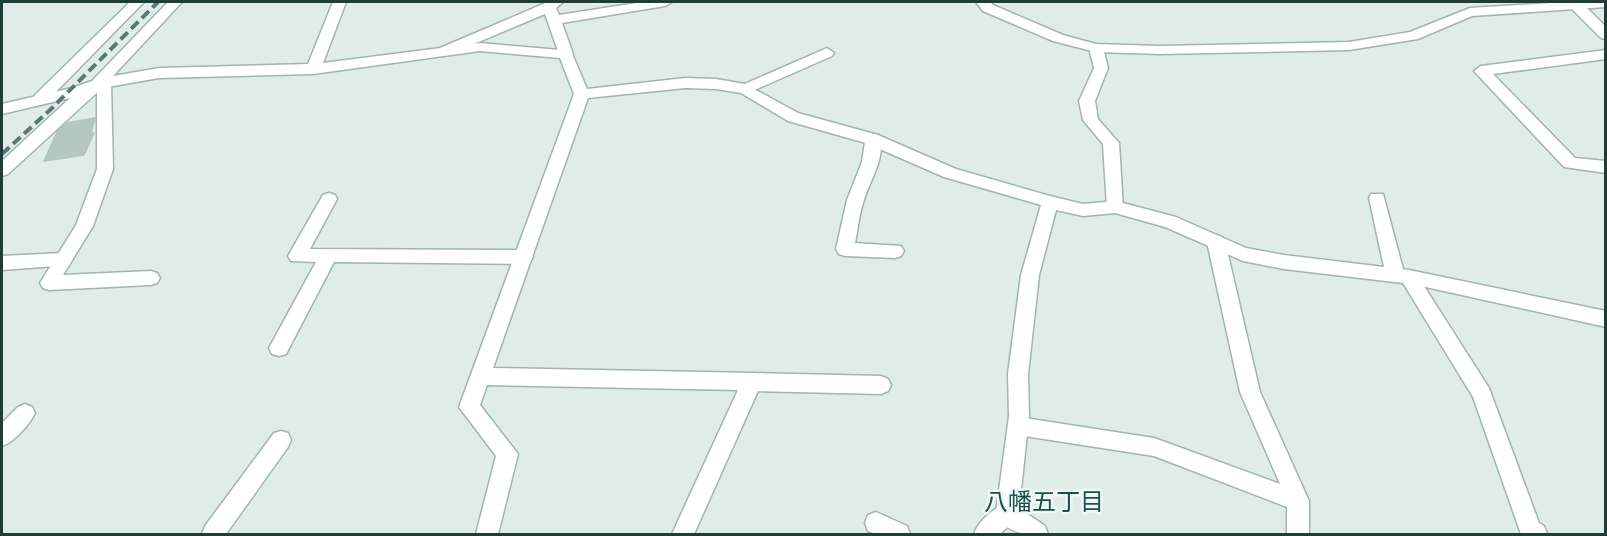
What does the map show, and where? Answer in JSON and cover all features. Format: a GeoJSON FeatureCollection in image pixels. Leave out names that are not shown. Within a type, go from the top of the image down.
{"type":"FeatureCollection","features":[{"type":"Feature","properties":{"kind":"street"},"geometry":{"type":"LineString","coordinates":[[41,98],[137,2]]}},
{"type":"Feature","properties":{"kind":"street"},"geometry":{"type":"LineString","coordinates":[[2,170],[68,108],[101,83],[175,2]]}},
{"type":"Feature","properties":{"kind":"street"},"geometry":{"type":"LineString","coordinates":[[313,69],[340,2]]}},
{"type":"Feature","properties":{"kind":"street"},"geometry":{"type":"LineString","coordinates":[[445,51],[552,8],[665,2]]}},
{"type":"Feature","properties":{"kind":"street"},"geometry":{"type":"LineString","coordinates":[[983,2],[988,8],[1058,38],[1096,48],[1160,50],[1348,46],[1413,36],[1470,12],[1574,3],[1605,3]]}},
{"type":"Feature","properties":{"kind":"street"},"geometry":{"type":"LineString","coordinates":[[1574,3],[1605,35]]}},
{"type":"Feature","properties":{"kind":"street"},"geometry":{"type":"LineString","coordinates":[[487,534],[507,454],[469,406],[582,94],[566,54],[552,8]]}},
{"type":"Feature","properties":{"kind":"street"},"geometry":{"type":"LineString","coordinates":[[2,109],[41,98],[76,92],[101,83],[159,73],[313,69],[480,47],[566,54]]}},
{"type":"Feature","properties":{"kind":"street"},"geometry":{"type":"LineString","coordinates":[[1096,48],[1101,68],[1087,101],[1091,120],[1111,144],[1115,207]]}},
{"type":"Feature","properties":{"kind":"street"},"geometry":{"type":"LineString","coordinates":[[745,89],[827,53]]}},
{"type":"Feature","properties":{"kind":"street"},"geometry":{"type":"LineString","coordinates":[[1605,54],[1481,71],[1570,163],[1605,167]]}},
{"type":"Feature","properties":{"kind":"street"},"geometry":{"type":"LineString","coordinates":[[101,83],[105,169],[84,226],[49,283],[151,278]]}},
{"type":"Feature","properties":{"kind":"street"},"geometry":{"type":"LineString","coordinates":[[582,94],[685,83],[716,84],[745,89],[794,117],[872,139],[950,173],[1083,210],[1115,207],[1170,222],[1243,254],[1284,262],[1402,276],[1605,319]]}},
{"type":"Feature","properties":{"kind":"street"},"geometry":{"type":"LineString","coordinates":[[872,139],[870,162],[855,200],[845,249],[895,251]]}},
{"type":"Feature","properties":{"kind":"street"},"geometry":{"type":"LineString","coordinates":[[1377,198],[1402,276],[1482,394],[1530,530],[1536,534]]}},
{"type":"Feature","properties":{"kind":"street"},"geometry":{"type":"LineString","coordinates":[[329,199],[297,256],[524,257]]}},
{"type":"Feature","properties":{"kind":"street"},"geometry":{"type":"LineString","coordinates":[[985,534],[1007,513],[1018,426],[1018,374],[1030,274],[1050,202]]}},
{"type":"Feature","properties":{"kind":"street"},"geometry":{"type":"LineString","coordinates":[[1216,242],[1250,392],[1298,501],[1298,534]]}},
{"type":"Feature","properties":{"kind":"street"},"geometry":{"type":"LineString","coordinates":[[279,348],[329,255]]}},
{"type":"Feature","properties":{"kind":"street"},"geometry":{"type":"LineString","coordinates":[[2,263],[63,260]]}},
{"type":"Feature","properties":{"kind":"street"},"geometry":{"type":"LineString","coordinates":[[480,376],[881,385]]}},
{"type":"Feature","properties":{"kind":"street"},"geometry":{"type":"LineString","coordinates":[[683,534],[752,382]]}},
{"type":"Feature","properties":{"kind":"street"},"geometry":{"type":"LineString","coordinates":[[2,437],[25,413]]}},
{"type":"Feature","properties":{"kind":"street"},"geometry":{"type":"LineString","coordinates":[[1018,426],[1154,447],[1298,501]]}},
{"type":"Feature","properties":{"kind":"street"},"geometry":{"type":"LineString","coordinates":[[213,534],[281,440]]}},
{"type":"Feature","properties":{"kind":"street"},"geometry":{"type":"LineString","coordinates":[[1007,513],[1037,534]]}},
{"type":"Feature","properties":{"kind":"street"},"geometry":{"type":"LineString","coordinates":[[876,523],[899,534]]}},
{"type":"Feature","properties":{"kind":"building"},"geometry":{"type":"Polygon","coordinates":[[[95,118],[91,133],[94,133],[84,155],[44,161],[57,132],[67,123],[95,118]]]}},
{"type":"Feature","properties":{"kind":"railway"},"geometry":{"type":"LineString","coordinates":[[2,154],[50,110],[158,2]]}},
{"type":"Feature","properties":{"kind":"district","name":"八幡五丁目"},"geometry":{"type":"Point","coordinates":[1044,501]}}]}
